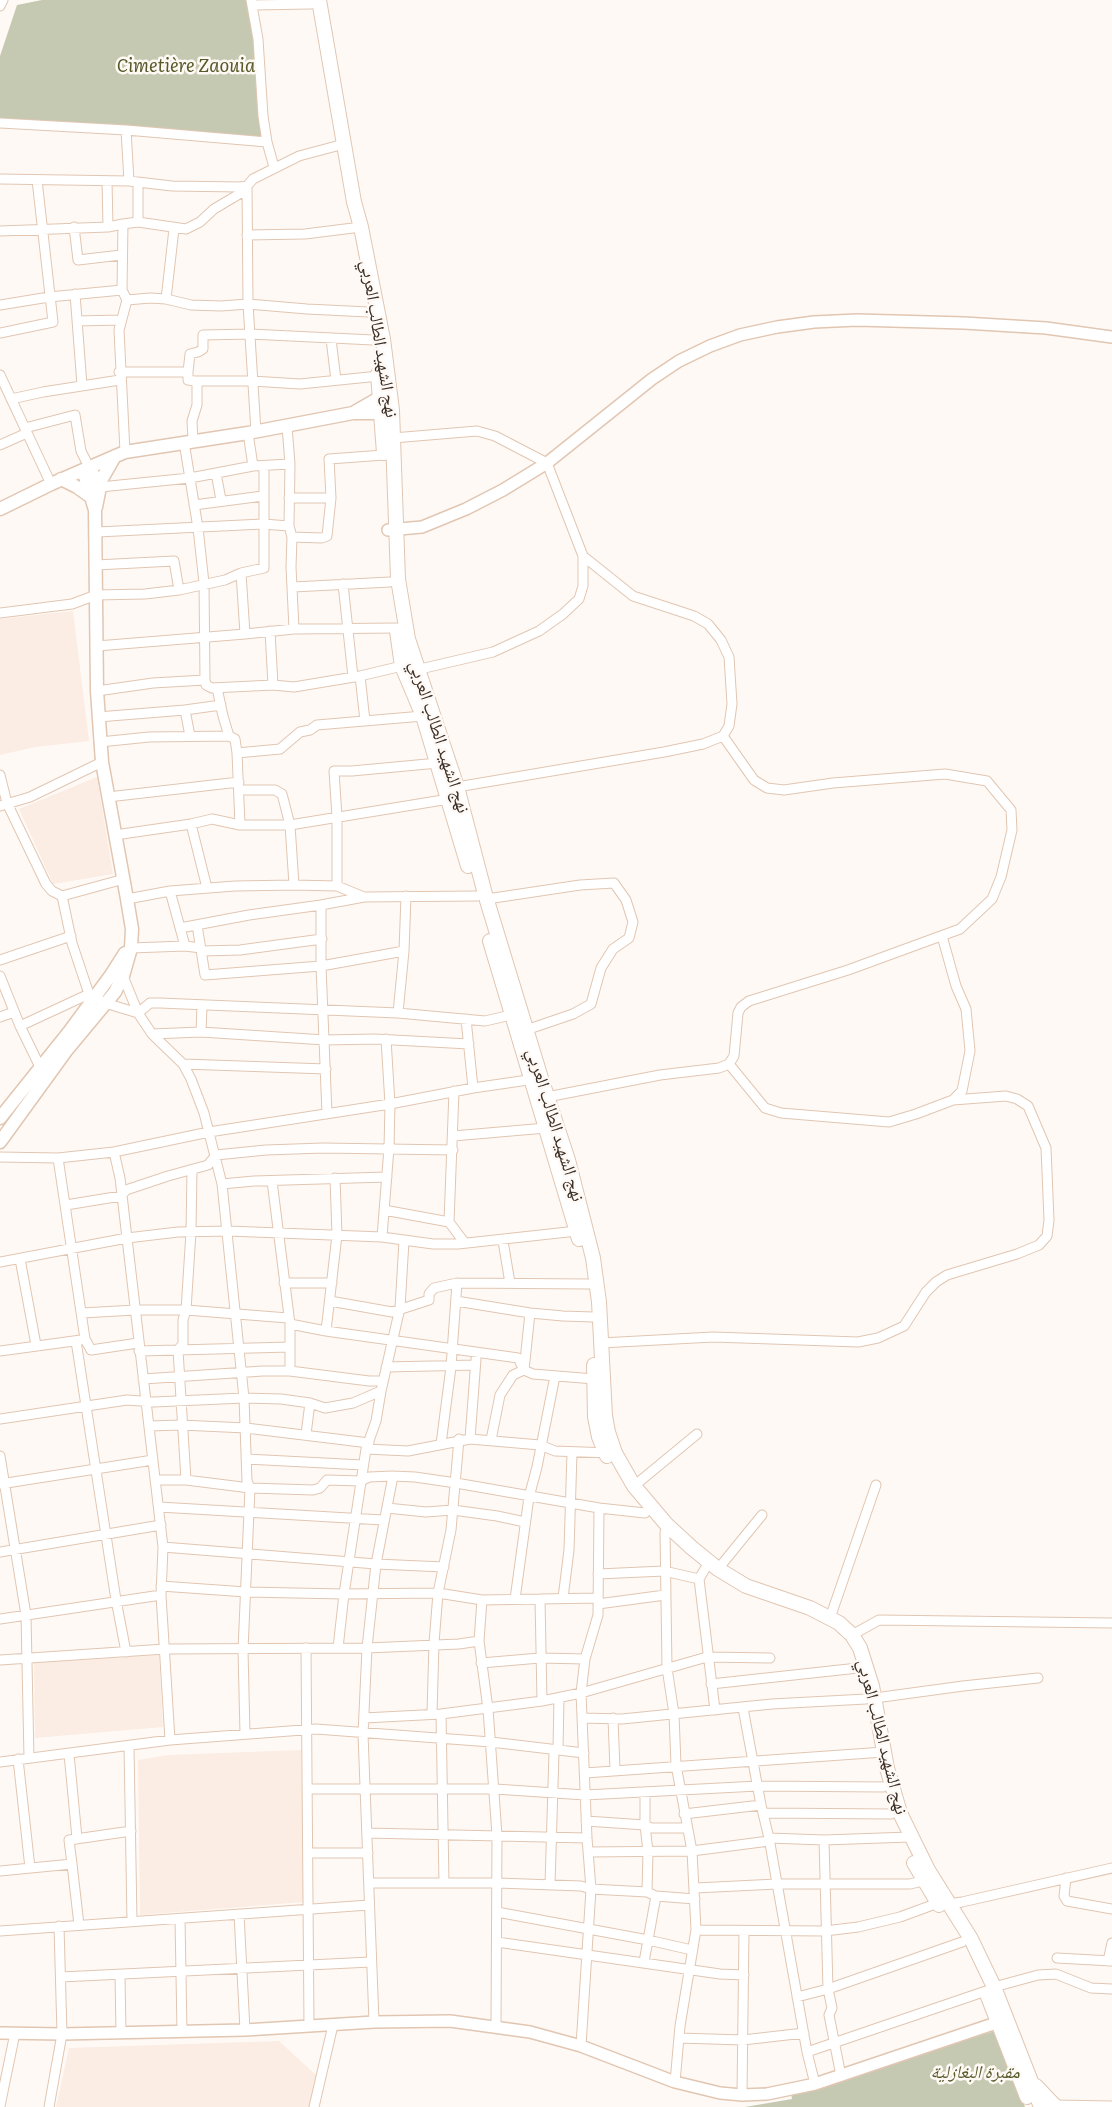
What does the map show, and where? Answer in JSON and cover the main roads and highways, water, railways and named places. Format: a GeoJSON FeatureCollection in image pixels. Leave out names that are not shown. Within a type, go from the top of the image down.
{"type":"FeatureCollection","features":[{"type":"Feature","properties":{"kind":"main road","name":"نهج الشهيد الطالب العربي"},"geometry":{"type":"LineString","coordinates":[[313,1],[357,228],[383,339],[384,397]]}},
{"type":"Feature","properties":{"kind":"main road","name":"نهج الشهيد الطالب العربي"},"geometry":{"type":"LineString","coordinates":[[357,228],[368,312],[386,412],[393,438],[390,582],[402,666],[423,716],[526,1030],[546,1128],[576,1231],[589,1284],[593,1317],[595,1417],[599,1437],[634,1486],[708,1572],[757,1599],[787,1604],[830,1618],[839,1623],[852,1635],[860,1648],[871,1698],[880,1752],[883,1787],[891,1814],[944,1904],[962,1942],[990,1989]]}},
{"type":"Feature","properties":{"kind":"main road"},"geometry":{"type":"LineString","coordinates":[[353,413],[384,397]]}},
{"type":"Feature","properties":{"kind":"main road","name":"نهج الشهيد الطالب العربي"},"geometry":{"type":"LineString","coordinates":[[386,412],[384,455],[398,579],[408,639],[416,670],[456,787],[511,1015],[536,1079],[547,1097],[568,1160],[593,1258],[599,1302],[605,1416],[616,1473],[645,1513],[665,1532],[690,1550]]}},
{"type":"Feature","properties":{"kind":"main road"},"geometry":{"type":"LineString","coordinates":[[0,509],[86,466],[120,454],[353,413],[386,412]]}},
{"type":"Feature","properties":{"kind":"main road"},"geometry":{"type":"LineString","coordinates":[[97,495],[120,454]]}},
{"type":"Feature","properties":{"kind":"main road"},"geometry":{"type":"LineString","coordinates":[[0,1142],[66,1051],[96,998],[115,992],[123,976],[131,948],[132,929],[100,742],[97,691],[97,495],[86,466]]}},
{"type":"Feature","properties":{"kind":"main road"},"geometry":{"type":"LineString","coordinates":[[56,482],[97,495]]}},
{"type":"Feature","properties":{"kind":"main road"},"geometry":{"type":"LineString","coordinates":[[0,1118],[96,998],[124,954],[132,929]]}},
{"type":"Feature","properties":{"kind":"main road","name":"نهج الشهيد الطالب العربي"},"geometry":{"type":"LineString","coordinates":[[787,1604],[838,1632],[849,1648],[871,1698]]}},
{"type":"Feature","properties":{"kind":"main road","name":"نهج الشهيد الطالب العربي"},"geometry":{"type":"LineString","coordinates":[[880,1752],[906,1838],[923,1881],[944,1904],[971,1939],[1002,2021],[1031,2107]]}},
{"type":"Feature","properties":{"kind":"main road","name":"نهج الشهيد الطالب العربي"},"geometry":{"type":"LineString","coordinates":[[1002,2021],[1030,2079],[1050,2106]]}},
{"type":"Feature","properties":{"kind":"park label","name":"Cimetière Zaouia"},"geometry":{"type":"Point","coordinates":[186,67]}},
{"type":"Feature","properties":{"kind":"park label","name":"مقبرة البغازلية"},"geometry":{"type":"Point","coordinates":[975,2073]}}]}
